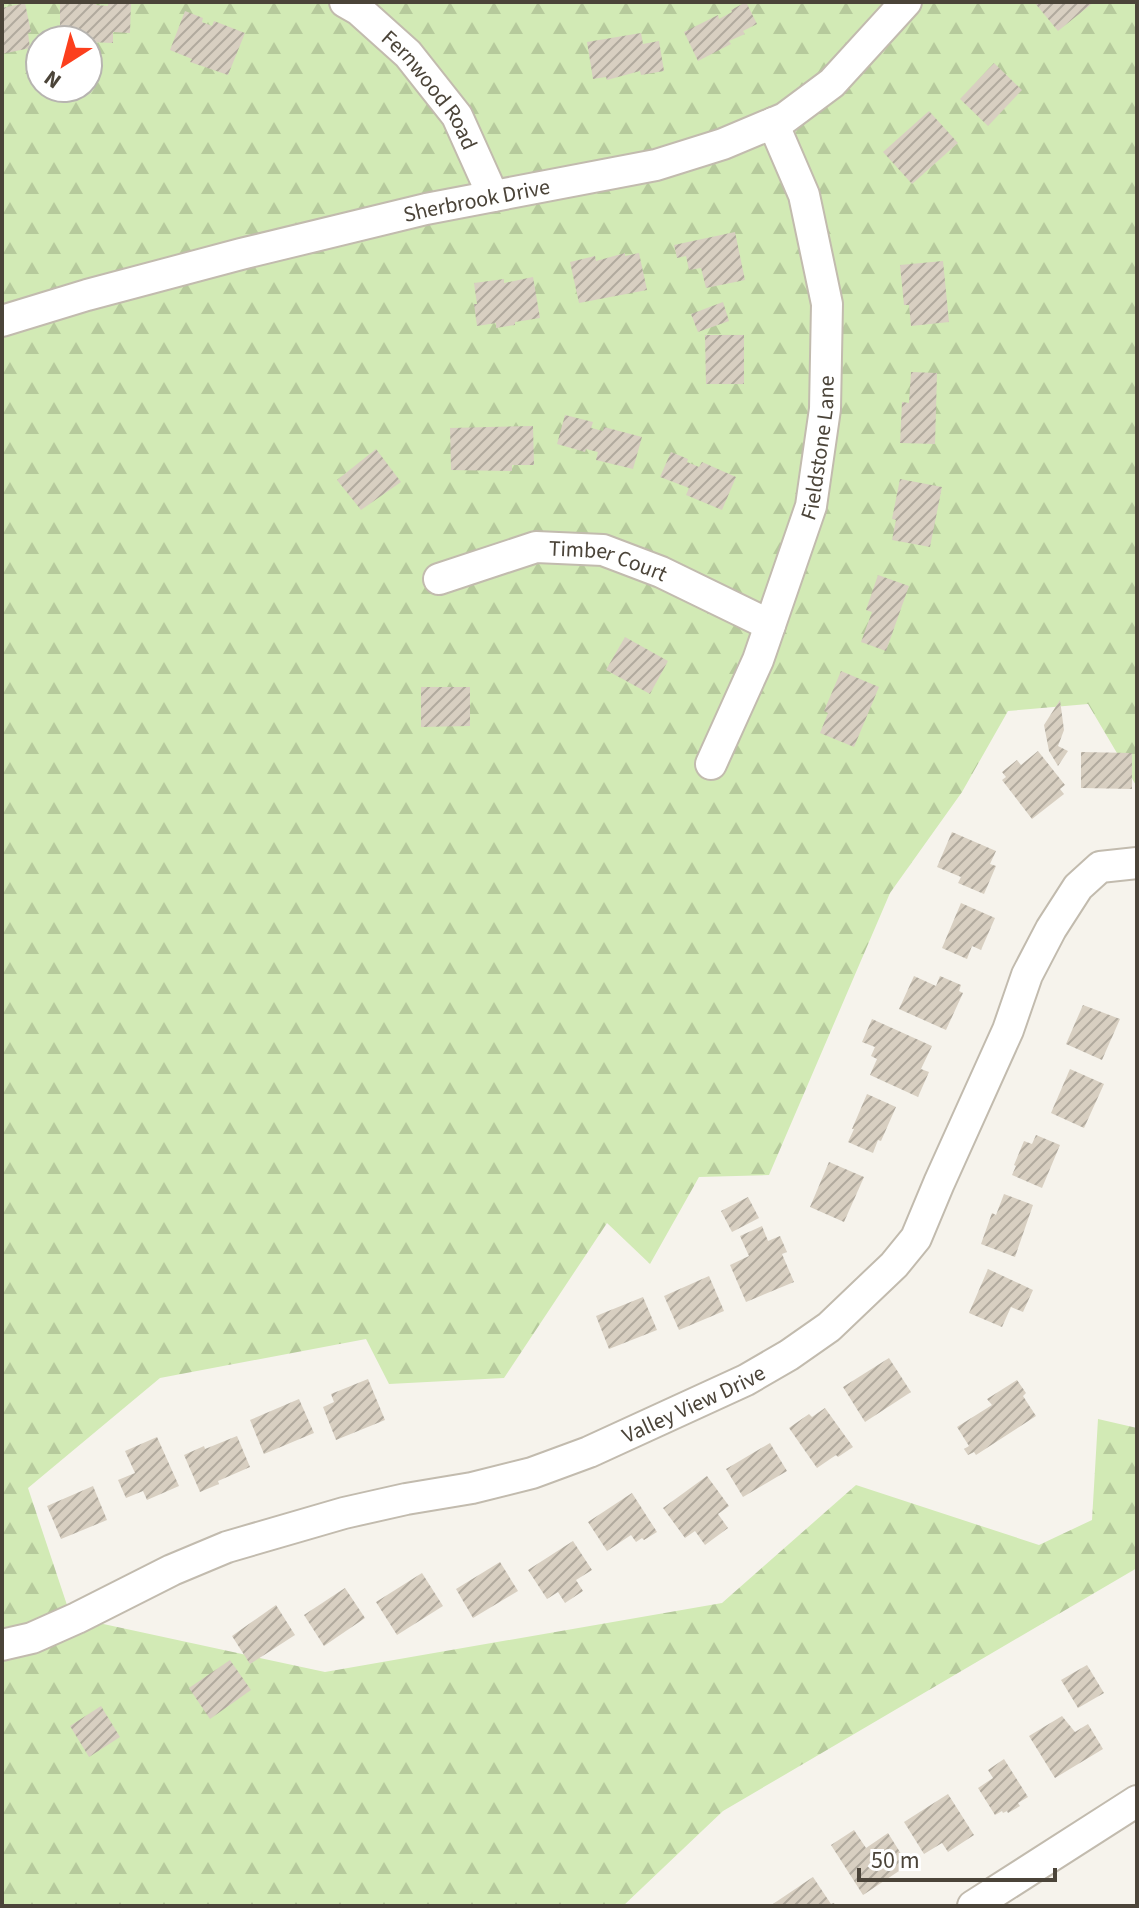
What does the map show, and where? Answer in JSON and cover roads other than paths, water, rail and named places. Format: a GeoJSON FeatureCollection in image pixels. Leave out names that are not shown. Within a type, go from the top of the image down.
{"type":"FeatureCollection","features":[{"type":"Feature","properties":{"kind":"street","name":"Fernwood Road"},"geometry":{"type":"LineString","coordinates":[[345,2],[359,10],[408,54],[457,116],[493,196]]}},
{"type":"Feature","properties":{"kind":"street","name":"Sherbrook Drive"},"geometry":{"type":"LineString","coordinates":[[2,321],[241,254],[426,209],[656,165],[723,144],[785,118],[832,83],[906,2]]}},
{"type":"Feature","properties":{"kind":"street","name":"Fieldstone Lane"},"geometry":{"type":"LineString","coordinates":[[711,764],[758,660],[811,506],[825,409],[827,304],[804,195],[773,123]]}},
{"type":"Feature","properties":{"kind":"street","name":"Timber Court"},"geometry":{"type":"LineString","coordinates":[[439,579],[536,547],[603,550],[661,572],[770,625]]}},
{"type":"Feature","properties":{"kind":"street","name":"Valley View Drive"},"geometry":{"type":"LineString","coordinates":[[2,1645],[32,1638],[172,1570],[227,1547],[344,1513],[532,1473],[589,1452],[746,1380],[799,1348],[829,1327],[894,1265],[916,1238],[1008,1030],[1027,975],[1078,887],[1100,867],[1137,863]]}},
{"type":"Feature","properties":{"kind":"street"},"geometry":{"type":"LineString","coordinates":[[973,1906],[1137,1801]]}}]}
